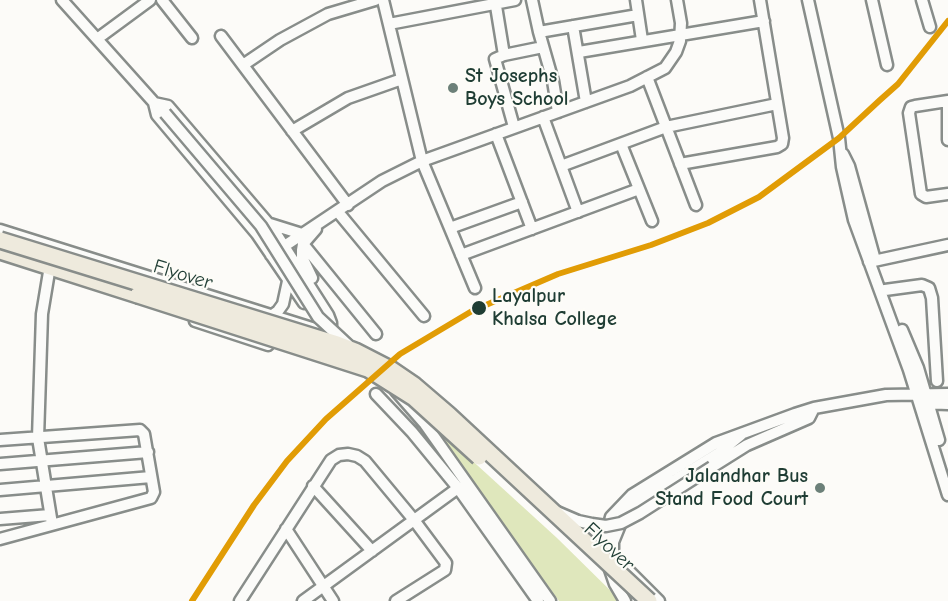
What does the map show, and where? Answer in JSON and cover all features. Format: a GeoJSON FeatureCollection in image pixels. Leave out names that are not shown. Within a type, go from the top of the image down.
{"type":"FeatureCollection","features":[{"type":"Feature","properties":{"kind":"highway","name":"Flyover"},"geometry":{"type":"LineString","coordinates":[[0,240],[355,351],[392,370],[414,385],[648,596]]}},
{"type":"Feature","properties":{"kind":"highway","name":"Flyover"},"geometry":{"type":"LineString","coordinates":[[0,250],[368,369],[414,398],[636,601]]}},
{"type":"Feature","properties":{"kind":"street"},"geometry":{"type":"LineString","coordinates":[[62,0],[154,103],[157,115],[257,234],[316,322],[331,334]]}},
{"type":"Feature","properties":{"kind":"street"},"geometry":{"type":"LineString","coordinates":[[97,39],[150,0]]}},
{"type":"Feature","properties":{"kind":"street"},"geometry":{"type":"LineString","coordinates":[[162,0],[192,38]]}},
{"type":"Feature","properties":{"kind":"street"},"geometry":{"type":"LineString","coordinates":[[243,65],[280,40],[328,14],[375,0]]}},
{"type":"Feature","properties":{"kind":"street"},"geometry":{"type":"LineString","coordinates":[[383,0],[422,161],[475,288]]}},
{"type":"Feature","properties":{"kind":"street"},"geometry":{"type":"LineString","coordinates":[[389,24],[463,5],[515,0]]}},
{"type":"Feature","properties":{"kind":"street"},"geometry":{"type":"LineString","coordinates":[[532,0],[553,81],[558,112]]}},
{"type":"Feature","properties":{"kind":"street"},"geometry":{"type":"LineString","coordinates":[[636,0],[642,40]]}},
{"type":"Feature","properties":{"kind":"street"},"geometry":{"type":"LineString","coordinates":[[271,255],[284,246],[303,239],[334,214],[382,181],[422,161],[630,86],[664,68],[676,52],[680,34],[681,23],[677,0]]}},
{"type":"Feature","properties":{"kind":"street"},"geometry":{"type":"LineString","coordinates":[[680,164],[777,147],[782,144],[783,138],[760,0]]}},
{"type":"Feature","properties":{"kind":"street"},"geometry":{"type":"LineString","coordinates":[[808,0],[842,151],[849,166],[872,261],[948,472]]}},
{"type":"Feature","properties":{"kind":"street"},"geometry":{"type":"LineString","coordinates":[[872,0],[887,65]]}},
{"type":"Feature","properties":{"kind":"street"},"geometry":{"type":"LineString","coordinates":[[922,0],[930,27]]}},
{"type":"Feature","properties":{"kind":"street"},"geometry":{"type":"LineString","coordinates":[[495,2],[504,55]]}},
{"type":"Feature","properties":{"kind":"street"},"geometry":{"type":"LineString","coordinates":[[539,32],[638,15]]}},
{"type":"Feature","properties":{"kind":"street"},"geometry":{"type":"LineString","coordinates":[[579,52],[764,21]]}},
{"type":"Feature","properties":{"kind":"street"},"geometry":{"type":"LineString","coordinates":[[573,26],[586,102]]}},
{"type":"Feature","properties":{"kind":"street"},"geometry":{"type":"LineString","coordinates":[[221,36],[348,205]]}},
{"type":"Feature","properties":{"kind":"street"},"geometry":{"type":"LineString","coordinates":[[514,127],[494,62],[497,57],[543,47]]}},
{"type":"Feature","properties":{"kind":"street"},"geometry":{"type":"LineString","coordinates":[[647,77],[696,205]]}},
{"type":"Feature","properties":{"kind":"street"},"geometry":{"type":"LineString","coordinates":[[292,131],[348,98],[402,79]]}},
{"type":"Feature","properties":{"kind":"street"},"geometry":{"type":"LineString","coordinates":[[948,101],[911,107],[909,113],[921,194],[926,197],[948,194]]}},
{"type":"Feature","properties":{"kind":"street"},"geometry":{"type":"LineString","coordinates":[[154,103],[168,106],[267,222],[329,316]]}},
{"type":"Feature","properties":{"kind":"street","name":"Flyover"},"geometry":{"type":"LineString","coordinates":[[154,103],[261,226],[318,317],[355,351]]}},
{"type":"Feature","properties":{"kind":"street"},"geometry":{"type":"LineString","coordinates":[[561,166],[666,127],[777,104]]}},
{"type":"Feature","properties":{"kind":"street"},"geometry":{"type":"LineString","coordinates":[[948,107],[948,140]]}},
{"type":"Feature","properties":{"kind":"street"},"geometry":{"type":"LineString","coordinates":[[543,117],[578,212]]}},
{"type":"Feature","properties":{"kind":"street"},"geometry":{"type":"LineString","coordinates":[[496,134],[532,229]]}},
{"type":"Feature","properties":{"kind":"street"},"geometry":{"type":"LineString","coordinates":[[621,144],[652,221]]}},
{"type":"Feature","properties":{"kind":"street"},"geometry":{"type":"LineString","coordinates":[[461,255],[639,189]]}},
{"type":"Feature","properties":{"kind":"street"},"geometry":{"type":"LineString","coordinates":[[450,228],[522,202]]}},
{"type":"Feature","properties":{"kind":"street"},"geometry":{"type":"LineString","coordinates":[[334,214],[424,316]]}},
{"type":"Feature","properties":{"kind":"street"},"geometry":{"type":"LineString","coordinates":[[267,222],[303,239],[376,334]]}},
{"type":"Feature","properties":{"kind":"street"},"geometry":{"type":"LineString","coordinates":[[0,230],[331,334]]}},
{"type":"Feature","properties":{"kind":"street"},"geometry":{"type":"LineString","coordinates":[[112,287],[128,299],[249,339],[312,356],[320,354],[327,347],[331,334],[331,323],[328,304],[307,270],[302,257],[303,239]]}},
{"type":"Feature","properties":{"kind":"street"},"geometry":{"type":"LineString","coordinates":[[872,261],[948,245]]}},
{"type":"Feature","properties":{"kind":"street"},"geometry":{"type":"LineString","coordinates":[[872,261],[913,357],[948,495]]}},
{"type":"Feature","properties":{"kind":"street"},"geometry":{"type":"LineString","coordinates":[[50,266],[42,314],[38,438],[51,519]]}},
{"type":"Feature","properties":{"kind":"street"},"geometry":{"type":"LineString","coordinates":[[271,315],[283,304],[288,281]]}},
{"type":"Feature","properties":{"kind":"street"},"geometry":{"type":"LineString","coordinates":[[885,290],[921,285],[929,288],[932,298],[937,381]]}},
{"type":"Feature","properties":{"kind":"street"},"geometry":{"type":"LineString","coordinates":[[913,357],[948,393],[922,399]]}},
{"type":"Feature","properties":{"kind":"street","name":"Flyover"},"geometry":{"type":"LineString","coordinates":[[391,383],[425,424],[550,601]]}},
{"type":"Feature","properties":{"kind":"street"},"geometry":{"type":"LineString","coordinates":[[376,394],[412,432],[458,488],[538,601]]}},
{"type":"Feature","properties":{"kind":"street"},"geometry":{"type":"LineString","coordinates":[[625,601],[615,584],[604,552],[604,537],[611,517],[632,495],[716,443],[814,408],[886,395],[948,404]]}},
{"type":"Feature","properties":{"kind":"street","name":"Flyover"},"geometry":{"type":"LineString","coordinates":[[549,509],[592,524],[606,526],[621,523],[747,445],[809,418],[814,408]]}},
{"type":"Feature","properties":{"kind":"street"},"geometry":{"type":"LineString","coordinates":[[0,440],[140,430],[144,434],[154,492],[151,498],[51,519],[0,539]]}},
{"type":"Feature","properties":{"kind":"street"},"geometry":{"type":"LineString","coordinates":[[659,601],[648,596],[613,552],[613,542],[624,515],[638,503],[719,453],[741,435]]}},
{"type":"Feature","properties":{"kind":"street"},"geometry":{"type":"LineString","coordinates":[[0,464],[148,452]]}},
{"type":"Feature","properties":{"kind":"street"},"geometry":{"type":"LineString","coordinates":[[240,601],[313,486],[331,460],[339,455],[357,456],[365,461],[414,520],[447,567],[396,601]]}},
{"type":"Feature","properties":{"kind":"street"},"geometry":{"type":"LineString","coordinates":[[0,490],[151,477]]}},
{"type":"Feature","properties":{"kind":"street"},"geometry":{"type":"LineString","coordinates":[[313,486],[372,551]]}},
{"type":"Feature","properties":{"kind":"street"},"geometry":{"type":"LineString","coordinates":[[303,601],[458,488]]}},
{"type":"Feature","properties":{"kind":"street"},"geometry":{"type":"LineString","coordinates":[[0,519],[51,519]]}},
{"type":"Feature","properties":{"kind":"street"},"geometry":{"type":"LineString","coordinates":[[286,529],[333,601]]}},
{"type":"Feature","properties":{"kind":"street"},"geometry":{"type":"LineString","coordinates":[[636,601],[648,596]]}},
{"type":"Feature","properties":{"kind":"green space"},"geometry":{"type":"Polygon","coordinates":[[[428,423],[431,423],[557,538],[621,601],[559,601],[428,423]]]}},
{"type":"Feature","properties":{"kind":"transit line"},"geometry":{"type":"LineString","coordinates":[[192,601],[254,505],[287,461],[326,419],[400,354],[472,311],[558,274],[651,245],[708,223],[759,197],[839,138],[898,84],[948,21]]}},
{"type":"Feature","properties":{"kind":"place","name":"St Josephs Boys School"},"geometry":{"type":"Point","coordinates":[453,88]}},
{"type":"Feature","properties":{"kind":"place","name":"Layalpur Khalsa College"},"geometry":{"type":"Point","coordinates":[479,308]}},
{"type":"Feature","properties":{"kind":"place","name":"Jalandhar Bus Stand Food Court"},"geometry":{"type":"Point","coordinates":[820,488]}}]}
